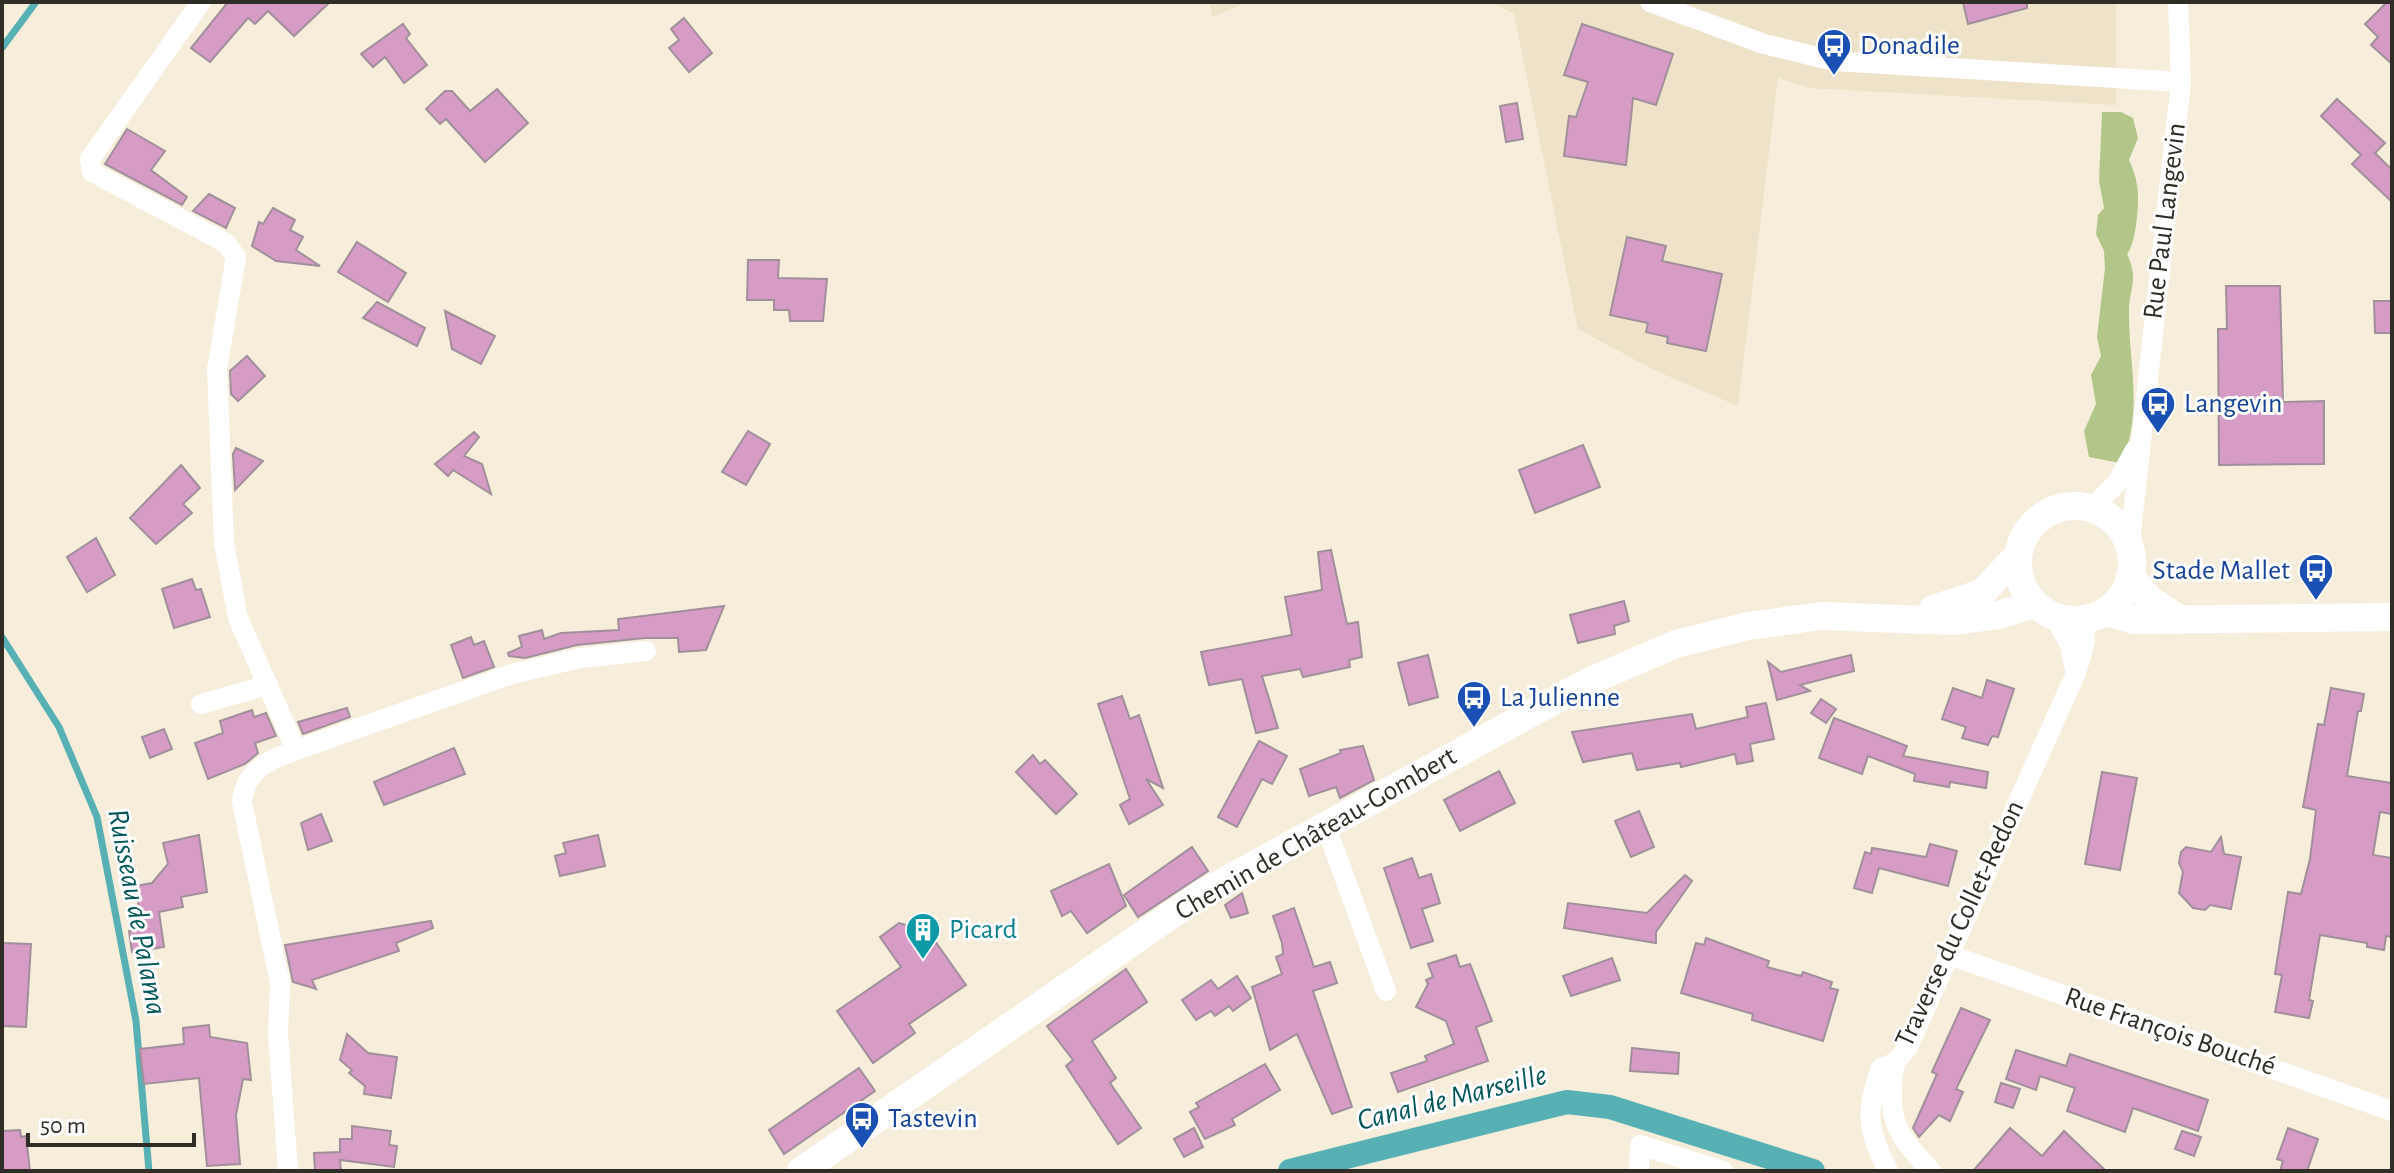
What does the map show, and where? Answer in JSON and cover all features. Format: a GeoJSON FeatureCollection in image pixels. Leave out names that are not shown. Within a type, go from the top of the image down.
{"type":"FeatureCollection","features":[{"type":"Feature","properties":{"kind":"street"},"geometry":{"type":"LineString","coordinates":[[201,2],[88,166],[92,172],[226,243],[236,257],[217,369],[224,543],[238,618],[296,750]]}},
{"type":"Feature","properties":{"kind":"street"},"geometry":{"type":"LineString","coordinates":[[1650,2],[1764,44],[1834,61],[2181,82]]}},
{"type":"Feature","properties":{"kind":"street","name":"Rue Paul Langevin"},"geometry":{"type":"LineString","coordinates":[[2130,540],[2181,82],[2178,2]]}},
{"type":"Feature","properties":{"kind":"street","name":"Rue Paul Langevin"},"geometry":{"type":"LineString","coordinates":[[2091,508],[2116,484],[2140,439]]}},
{"type":"Feature","properties":{"kind":"street"},"geometry":{"type":"LineString","coordinates":[[2076,673],[2070,645],[2020,582],[2017,556],[2025,533],[2043,515],[2066,506],[2091,508],[2112,519],[2130,540],[2131,576],[2122,597],[2094,616]]}},
{"type":"Feature","properties":{"kind":"street","name":"Chemin de Château-Gombert"},"geometry":{"type":"LineString","coordinates":[[1882,616],[1944,608],[1982,593],[2017,556]]}},
{"type":"Feature","properties":{"kind":"street"},"geometry":{"type":"LineString","coordinates":[[2131,576],[2148,598],[2180,620]]}},
{"type":"Feature","properties":{"kind":"street"},"geometry":{"type":"LineString","coordinates":[[2044,611],[2134,620],[2392,617]]}},
{"type":"Feature","properties":{"kind":"street","name":"Chemin de Château-Gombert"},"geometry":{"type":"LineString","coordinates":[[801,1171],[1203,893],[1590,681],[1676,644],[1748,626],[1822,616],[1953,621],[2044,611]]}},
{"type":"Feature","properties":{"kind":"street","name":"Traverse du Collet-Redon"},"geometry":{"type":"LineString","coordinates":[[1888,1171],[1867,1118],[1881,1068],[1895,1063],[1908,1047],[1947,954],[2076,673],[2094,616]]}},
{"type":"Feature","properties":{"kind":"street"},"geometry":{"type":"LineString","coordinates":[[288,1171],[278,1034],[280,983],[242,802],[243,788],[262,763],[512,674],[580,658],[646,651]]}},
{"type":"Feature","properties":{"kind":"street"},"geometry":{"type":"LineString","coordinates":[[201,704],[268,685]]}},
{"type":"Feature","properties":{"kind":"street"},"geometry":{"type":"LineString","coordinates":[[1325,824],[1386,991]]}},
{"type":"Feature","properties":{"kind":"street","name":"Rue François Bouché"},"geometry":{"type":"LineString","coordinates":[[1947,954],[2392,1111]]}},
{"type":"Feature","properties":{"kind":"street"},"geometry":{"type":"LineString","coordinates":[[1895,1063],[1889,1098],[1895,1128],[1931,1171]]}},
{"type":"Feature","properties":{"kind":"street"},"geometry":{"type":"LineString","coordinates":[[1639,1171],[1640,1145],[1723,1171]]}},
{"type":"Feature","properties":{"kind":"shaded area"},"geometry":{"type":"Polygon","coordinates":[[[1210,2],[1248,2],[1212,17],[1210,2]]]}},
{"type":"Feature","properties":{"kind":"shaded area"},"geometry":{"type":"Polygon","coordinates":[[[1491,2],[2116,2],[2116,105],[1810,88],[1778,78],[1738,406],[1654,370],[1578,329],[1514,14],[1491,2]]]}},
{"type":"Feature","properties":{"kind":"green space"},"geometry":{"type":"Polygon","coordinates":[[[2102,112],[2121,112],[2133,118],[2138,138],[2129,160],[2138,201],[2135,232],[2127,254],[2133,272],[2129,306],[2134,390],[2132,428],[2120,463],[2089,457],[2084,431],[2096,404],[2091,375],[2101,356],[2097,337],[2105,268],[2104,251],[2096,234],[2098,215],[2104,208],[2099,181],[2102,112]]]}},
{"type":"Feature","properties":{"kind":"building"},"geometry":{"type":"Polygon","coordinates":[[[228,2],[330,2],[294,36],[268,11],[255,24],[248,18],[210,62],[191,48],[228,2]]]}},
{"type":"Feature","properties":{"kind":"building"},"geometry":{"type":"Polygon","coordinates":[[[1963,2],[2027,2],[2027,8],[1968,24],[1963,2]]]}},
{"type":"Feature","properties":{"kind":"building"},"geometry":{"type":"Polygon","coordinates":[[[2387,2],[2392,2],[2392,64],[2371,45],[2378,37],[2365,24],[2387,2]]]}},
{"type":"Feature","properties":{"kind":"building"},"geometry":{"type":"Polygon","coordinates":[[[684,18],[712,53],[689,72],[669,48],[679,40],[671,29],[684,18]]]}},
{"type":"Feature","properties":{"kind":"building"},"geometry":{"type":"Polygon","coordinates":[[[403,24],[410,34],[406,38],[427,65],[404,83],[385,57],[373,67],[361,54],[403,24]]]}},
{"type":"Feature","properties":{"kind":"building"},"geometry":{"type":"Polygon","coordinates":[[[1582,24],[1673,54],[1656,105],[1633,98],[1626,165],[1564,156],[1569,116],[1576,117],[1588,82],[1564,75],[1582,24]]]}},
{"type":"Feature","properties":{"kind":"building"},"geometry":{"type":"Polygon","coordinates":[[[497,89],[528,123],[485,162],[446,119],[440,124],[426,109],[445,91],[452,91],[470,111],[497,89]]]}},
{"type":"Feature","properties":{"kind":"building"},"geometry":{"type":"Polygon","coordinates":[[[2337,99],[2385,143],[2375,153],[2392,170],[2392,202],[2352,164],[2361,155],[2321,116],[2337,99]]]}},
{"type":"Feature","properties":{"kind":"building"},"geometry":{"type":"Polygon","coordinates":[[[1517,103],[1523,139],[1506,142],[1500,106],[1517,103]]]}},
{"type":"Feature","properties":{"kind":"building"},"geometry":{"type":"Polygon","coordinates":[[[127,129],[165,151],[151,170],[187,197],[182,205],[105,164],[127,129]]]}},
{"type":"Feature","properties":{"kind":"building"},"geometry":{"type":"Polygon","coordinates":[[[209,194],[235,208],[226,228],[193,211],[209,194]]]}},
{"type":"Feature","properties":{"kind":"building"},"geometry":{"type":"Polygon","coordinates":[[[273,208],[295,220],[290,230],[303,237],[296,250],[320,266],[276,261],[252,246],[259,222],[263,224],[273,208]]]}},
{"type":"Feature","properties":{"kind":"building"},"geometry":{"type":"Polygon","coordinates":[[[1627,237],[1666,246],[1662,261],[1722,274],[1706,351],[1667,343],[1668,337],[1646,332],[1648,323],[1610,315],[1627,237]]]}},
{"type":"Feature","properties":{"kind":"building"},"geometry":{"type":"Polygon","coordinates":[[[357,242],[406,273],[388,302],[338,272],[357,242]]]}},
{"type":"Feature","properties":{"kind":"building"},"geometry":{"type":"Polygon","coordinates":[[[748,260],[779,260],[778,278],[827,279],[823,321],[790,321],[789,310],[774,310],[774,300],[747,300],[748,260]]]}},
{"type":"Feature","properties":{"kind":"building"},"geometry":{"type":"Polygon","coordinates":[[[2226,286],[2280,286],[2283,402],[2324,401],[2324,464],[2219,465],[2218,329],[2227,329],[2226,286]]]}},
{"type":"Feature","properties":{"kind":"building"},"geometry":{"type":"Polygon","coordinates":[[[2374,301],[2392,301],[2392,333],[2375,333],[2374,301]]]}},
{"type":"Feature","properties":{"kind":"building"},"geometry":{"type":"Polygon","coordinates":[[[377,302],[425,328],[417,346],[363,318],[377,302]]]}},
{"type":"Feature","properties":{"kind":"building"},"geometry":{"type":"Polygon","coordinates":[[[445,311],[495,336],[481,364],[452,349],[445,311]]]}},
{"type":"Feature","properties":{"kind":"building"},"geometry":{"type":"Polygon","coordinates":[[[247,356],[265,376],[238,401],[231,394],[230,371],[247,356]]]}},
{"type":"Feature","properties":{"kind":"building"},"geometry":{"type":"Polygon","coordinates":[[[748,431],[770,444],[746,485],[722,472],[748,431]]]}},
{"type":"Feature","properties":{"kind":"building"},"geometry":{"type":"Polygon","coordinates":[[[474,432],[479,437],[464,456],[482,464],[491,494],[453,470],[448,476],[435,464],[474,432]]]}},
{"type":"Feature","properties":{"kind":"building"},"geometry":{"type":"Polygon","coordinates":[[[1583,445],[1600,487],[1535,513],[1519,470],[1583,445]]]}},
{"type":"Feature","properties":{"kind":"building"},"geometry":{"type":"Polygon","coordinates":[[[236,448],[263,461],[235,490],[233,454],[236,448]]]}},
{"type":"Feature","properties":{"kind":"building"},"geometry":{"type":"Polygon","coordinates":[[[181,465],[200,488],[183,504],[192,513],[156,544],[130,518],[181,465]]]}},
{"type":"Feature","properties":{"kind":"building"},"geometry":{"type":"Polygon","coordinates":[[[96,538],[115,575],[87,592],[67,557],[96,538]]]}},
{"type":"Feature","properties":{"kind":"building"},"geometry":{"type":"Polygon","coordinates":[[[1331,550],[1347,624],[1358,622],[1362,657],[1349,660],[1350,667],[1303,677],[1300,669],[1262,676],[1278,728],[1256,733],[1242,679],[1209,685],[1201,652],[1292,635],[1285,597],[1322,590],[1318,552],[1331,550]]]}},
{"type":"Feature","properties":{"kind":"building"},"geometry":{"type":"Polygon","coordinates":[[[192,579],[196,590],[201,589],[210,617],[174,628],[162,589],[192,579]]]}},
{"type":"Feature","properties":{"kind":"building"},"geometry":{"type":"Polygon","coordinates":[[[1624,601],[1629,621],[1614,626],[1615,634],[1578,643],[1570,615],[1624,601]]]}},
{"type":"Feature","properties":{"kind":"building"},"geometry":{"type":"Polygon","coordinates":[[[724,606],[706,650],[679,652],[678,638],[645,638],[577,645],[525,658],[509,656],[508,653],[522,647],[519,636],[542,630],[544,639],[561,633],[619,630],[618,619],[724,606]]]}},
{"type":"Feature","properties":{"kind":"building"},"geometry":{"type":"Polygon","coordinates":[[[471,637],[474,645],[484,641],[494,667],[463,678],[451,645],[471,637]]]}},
{"type":"Feature","properties":{"kind":"building"},"geometry":{"type":"Polygon","coordinates":[[[1428,655],[1438,697],[1409,705],[1398,663],[1428,655]]]}},
{"type":"Feature","properties":{"kind":"building"},"geometry":{"type":"Polygon","coordinates":[[[1851,655],[1854,671],[1800,685],[1810,691],[1777,700],[1768,662],[1781,672],[1851,655]]]}},
{"type":"Feature","properties":{"kind":"building"},"geometry":{"type":"Polygon","coordinates":[[[1987,680],[2014,689],[1998,737],[1992,736],[1988,745],[1962,738],[1966,727],[1942,719],[1953,688],[1982,698],[1987,680]]]}},
{"type":"Feature","properties":{"kind":"building"},"geometry":{"type":"Polygon","coordinates":[[[2331,688],[2364,694],[2361,711],[2358,711],[2347,776],[2392,783],[2392,814],[2380,812],[2373,855],[2392,858],[2392,937],[2386,936],[2384,950],[2367,947],[2367,943],[2320,935],[2309,1018],[2275,1012],[2282,975],[2275,974],[2288,892],[2301,894],[2310,859],[2316,810],[2303,807],[2318,724],[2324,725],[2331,688]]]}},
{"type":"Feature","properties":{"kind":"building"},"geometry":{"type":"Polygon","coordinates":[[[1122,696],[1130,719],[1139,715],[1163,788],[1146,779],[1163,805],[1129,824],[1120,805],[1130,799],[1098,704],[1122,696]]]}},
{"type":"Feature","properties":{"kind":"building"},"geometry":{"type":"Polygon","coordinates":[[[1821,699],[1836,709],[1826,723],[1811,713],[1821,699]]]}},
{"type":"Feature","properties":{"kind":"building"},"geometry":{"type":"Polygon","coordinates":[[[1766,703],[1774,739],[1750,744],[1753,761],[1737,764],[1735,754],[1681,767],[1680,763],[1637,770],[1632,753],[1583,762],[1572,732],[1692,714],[1696,729],[1748,717],[1746,707],[1766,703]]]}},
{"type":"Feature","properties":{"kind":"building"},"geometry":{"type":"Polygon","coordinates":[[[347,708],[350,717],[303,734],[298,722],[347,708]]]}},
{"type":"Feature","properties":{"kind":"building"},"geometry":{"type":"Polygon","coordinates":[[[252,710],[254,717],[266,713],[276,736],[255,743],[258,753],[245,764],[208,779],[195,743],[223,733],[220,721],[252,710]]]}},
{"type":"Feature","properties":{"kind":"building"},"geometry":{"type":"Polygon","coordinates":[[[1834,718],[1907,746],[1903,756],[1988,772],[1986,788],[1950,782],[1949,787],[1914,781],[1915,774],[1868,756],[1862,774],[1819,758],[1834,718]]]}},
{"type":"Feature","properties":{"kind":"building"},"geometry":{"type":"Polygon","coordinates":[[[164,729],[172,749],[150,758],[142,737],[164,729]]]}},
{"type":"Feature","properties":{"kind":"building"},"geometry":{"type":"Polygon","coordinates":[[[1259,741],[1287,756],[1272,784],[1262,779],[1237,827],[1218,817],[1259,741]]]}},
{"type":"Feature","properties":{"kind":"building"},"geometry":{"type":"Polygon","coordinates":[[[1363,746],[1374,780],[1340,798],[1336,787],[1309,796],[1300,769],[1341,753],[1340,750],[1363,746]]]}},
{"type":"Feature","properties":{"kind":"building"},"geometry":{"type":"Polygon","coordinates":[[[454,748],[465,774],[384,805],[374,782],[454,748]]]}},
{"type":"Feature","properties":{"kind":"building"},"geometry":{"type":"Polygon","coordinates":[[[1033,755],[1040,764],[1045,760],[1077,794],[1056,814],[1016,772],[1033,755]]]}},
{"type":"Feature","properties":{"kind":"building"},"geometry":{"type":"Polygon","coordinates":[[[1499,771],[1515,803],[1460,831],[1444,800],[1499,771]]]}},
{"type":"Feature","properties":{"kind":"building"},"geometry":{"type":"Polygon","coordinates":[[[2102,772],[2137,778],[2120,870],[2085,864],[2102,772]]]}},
{"type":"Feature","properties":{"kind":"building"},"geometry":{"type":"Polygon","coordinates":[[[1639,811],[1654,847],[1631,857],[1615,821],[1639,811]]]}},
{"type":"Feature","properties":{"kind":"building"},"geometry":{"type":"Polygon","coordinates":[[[321,814],[332,841],[308,850],[301,823],[321,814]]]}},
{"type":"Feature","properties":{"kind":"building"},"geometry":{"type":"Polygon","coordinates":[[[199,835],[207,892],[181,897],[183,907],[159,912],[164,947],[132,952],[129,931],[143,929],[135,886],[152,883],[168,864],[163,843],[199,835]]]}},
{"type":"Feature","properties":{"kind":"building"},"geometry":{"type":"Polygon","coordinates":[[[598,835],[605,866],[560,876],[555,856],[566,853],[563,843],[598,835]]]}},
{"type":"Feature","properties":{"kind":"building"},"geometry":{"type":"Polygon","coordinates":[[[2221,837],[2224,854],[2241,857],[2231,909],[2210,905],[2205,910],[2193,908],[2179,893],[2183,872],[2179,863],[2181,852],[2186,847],[2211,852],[2221,837]]]}},
{"type":"Feature","properties":{"kind":"building"},"geometry":{"type":"Polygon","coordinates":[[[1930,844],[1957,851],[1948,886],[1879,868],[1872,893],[1854,888],[1865,852],[1871,854],[1872,848],[1926,857],[1930,844]]]}},
{"type":"Feature","properties":{"kind":"building"},"geometry":{"type":"Polygon","coordinates":[[[1192,847],[1208,871],[1138,917],[1124,895],[1192,847]]]}},
{"type":"Feature","properties":{"kind":"building"},"geometry":{"type":"Polygon","coordinates":[[[1412,858],[1419,878],[1431,874],[1440,903],[1422,909],[1433,941],[1411,948],[1384,868],[1412,858]]]}},
{"type":"Feature","properties":{"kind":"building"},"geometry":{"type":"Polygon","coordinates":[[[1109,864],[1126,906],[1087,933],[1071,911],[1062,916],[1051,891],[1109,864]]]}},
{"type":"Feature","properties":{"kind":"building"},"geometry":{"type":"Polygon","coordinates":[[[1685,875],[1692,881],[1656,932],[1656,943],[1564,928],[1568,903],[1647,913],[1685,875]]]}},
{"type":"Feature","properties":{"kind":"building"},"geometry":{"type":"Polygon","coordinates":[[[1242,893],[1248,913],[1231,918],[1225,905],[1242,893]]]}},
{"type":"Feature","properties":{"kind":"building"},"geometry":{"type":"Polygon","coordinates":[[[1294,908],[1314,967],[1330,962],[1337,983],[1313,991],[1352,1107],[1332,1114],[1297,1034],[1270,1050],[1252,987],[1282,974],[1276,957],[1283,954],[1282,943],[1273,916],[1294,908]]]}},
{"type":"Feature","properties":{"kind":"building"},"geometry":{"type":"Polygon","coordinates":[[[431,921],[433,928],[396,943],[399,951],[312,980],[316,989],[293,982],[285,945],[431,921]]]}},
{"type":"Feature","properties":{"kind":"building"},"geometry":{"type":"Polygon","coordinates":[[[899,923],[928,931],[966,985],[909,1024],[915,1033],[873,1063],[837,1011],[901,967],[880,937],[899,923]]]}},
{"type":"Feature","properties":{"kind":"building"},"geometry":{"type":"Polygon","coordinates":[[[1706,938],[1769,961],[1767,967],[1801,976],[1803,972],[1832,982],[1830,988],[1838,990],[1823,1041],[1752,1020],[1753,1014],[1681,993],[1696,943],[1704,945],[1706,938]]]}},
{"type":"Feature","properties":{"kind":"building"},"geometry":{"type":"Polygon","coordinates":[[[2,943],[31,944],[26,1027],[2,1026],[2,943]]]}},
{"type":"Feature","properties":{"kind":"building"},"geometry":{"type":"Polygon","coordinates":[[[1456,955],[1460,967],[1470,964],[1492,1021],[1476,1027],[1488,1061],[1398,1092],[1391,1073],[1427,1061],[1425,1056],[1454,1044],[1446,1021],[1416,1007],[1428,984],[1426,980],[1433,977],[1428,964],[1456,955]]]}},
{"type":"Feature","properties":{"kind":"building"},"geometry":{"type":"Polygon","coordinates":[[[1612,958],[1620,980],[1571,996],[1563,976],[1612,958]]]}},
{"type":"Feature","properties":{"kind":"building"},"geometry":{"type":"Polygon","coordinates":[[[1126,969],[1147,1002],[1092,1041],[1116,1078],[1110,1083],[1141,1128],[1118,1144],[1066,1066],[1073,1060],[1047,1026],[1126,969]]]}},
{"type":"Feature","properties":{"kind":"building"},"geometry":{"type":"Polygon","coordinates":[[[1237,976],[1251,998],[1233,1011],[1229,1006],[1215,1016],[1211,1011],[1196,1020],[1182,1000],[1211,980],[1218,989],[1237,976]]]}},
{"type":"Feature","properties":{"kind":"building"},"geometry":{"type":"Polygon","coordinates":[[[1961,1008],[1990,1020],[1956,1089],[1963,1092],[1950,1121],[1939,1115],[1919,1137],[1913,1128],[1937,1074],[1932,1072],[1961,1008]]]}},
{"type":"Feature","properties":{"kind":"building"},"geometry":{"type":"Polygon","coordinates":[[[209,1025],[210,1037],[247,1043],[251,1080],[243,1079],[236,1115],[240,1164],[207,1166],[199,1078],[144,1084],[140,1049],[184,1044],[183,1028],[209,1025]]]}},
{"type":"Feature","properties":{"kind":"building"},"geometry":{"type":"Polygon","coordinates":[[[347,1034],[368,1053],[397,1057],[391,1098],[364,1094],[365,1086],[349,1073],[352,1070],[340,1060],[347,1034]]]}},
{"type":"Feature","properties":{"kind":"building"},"geometry":{"type":"Polygon","coordinates":[[[1632,1048],[1679,1053],[1678,1074],[1630,1071],[1632,1048]]]}},
{"type":"Feature","properties":{"kind":"building"},"geometry":{"type":"Polygon","coordinates":[[[2016,1050],[2066,1066],[2070,1054],[2208,1100],[2198,1131],[2133,1108],[2125,1132],[2067,1111],[2075,1088],[2040,1076],[2036,1090],[2006,1079],[2016,1050]]]}},
{"type":"Feature","properties":{"kind":"building"},"geometry":{"type":"Polygon","coordinates":[[[1265,1064],[1280,1090],[1232,1119],[1235,1125],[1205,1139],[1190,1112],[1199,1107],[1196,1103],[1265,1064]]]}},
{"type":"Feature","properties":{"kind":"building"},"geometry":{"type":"Polygon","coordinates":[[[859,1068],[875,1091],[784,1154],[769,1130],[859,1068]]]}},
{"type":"Feature","properties":{"kind":"building"},"geometry":{"type":"Polygon","coordinates":[[[2001,1083],[2020,1089],[2013,1108],[1995,1102],[2001,1083]]]}},
{"type":"Feature","properties":{"kind":"building"},"geometry":{"type":"Polygon","coordinates":[[[352,1126],[391,1131],[389,1145],[397,1146],[394,1167],[340,1160],[341,1171],[315,1171],[314,1153],[340,1152],[340,1139],[352,1139],[352,1126]]]}},
{"type":"Feature","properties":{"kind":"building"},"geometry":{"type":"Polygon","coordinates":[[[1194,1128],[1203,1147],[1184,1157],[1174,1139],[1194,1128]]]}},
{"type":"Feature","properties":{"kind":"building"},"geometry":{"type":"Polygon","coordinates":[[[2010,1128],[2042,1156],[2064,1131],[2106,1171],[1973,1171],[2010,1128]]]}},
{"type":"Feature","properties":{"kind":"building"},"geometry":{"type":"Polygon","coordinates":[[[2288,1128],[2318,1139],[2307,1171],[2280,1171],[2283,1161],[2277,1159],[2288,1128]]]}},
{"type":"Feature","properties":{"kind":"building"},"geometry":{"type":"Polygon","coordinates":[[[20,1130],[21,1137],[26,1136],[30,1171],[2,1171],[2,1131],[20,1130]]]}},
{"type":"Feature","properties":{"kind":"building"},"geometry":{"type":"Polygon","coordinates":[[[2182,1131],[2201,1137],[2194,1156],[2175,1149],[2182,1131]]]}},
{"type":"Feature","properties":{"kind":"waterway","name":"Ruisseau de Palama"},"geometry":{"type":"LineString","coordinates":[[2,48],[36,2]]}},
{"type":"Feature","properties":{"kind":"waterway","name":"Ruisseau de Palama"},"geometry":{"type":"LineString","coordinates":[[2,637],[59,727],[97,817],[136,1021],[149,1171]]}},
{"type":"Feature","properties":{"kind":"waterway","name":"Canal de Marseille"},"geometry":{"type":"LineString","coordinates":[[1290,1171],[1567,1102],[1610,1107],[1813,1171]]}},
{"type":"Feature","properties":{"kind":"place","name":"Donadile"},"geometry":{"type":"Point","coordinates":[1834,77]}},
{"type":"Feature","properties":{"kind":"place","name":"Langevin"},"geometry":{"type":"Point","coordinates":[2158,435]}},
{"type":"Feature","properties":{"kind":"place","name":"Stade Mallet"},"geometry":{"type":"Point","coordinates":[2316,602]}},
{"type":"Feature","properties":{"kind":"place","name":"La Julienne"},"geometry":{"type":"Point","coordinates":[1474,729]}},
{"type":"Feature","properties":{"kind":"place","name":"Picard"},"geometry":{"type":"Point","coordinates":[923,961]}},
{"type":"Feature","properties":{"kind":"place","name":"Tastevin"},"geometry":{"type":"Point","coordinates":[862,1150]}}]}
